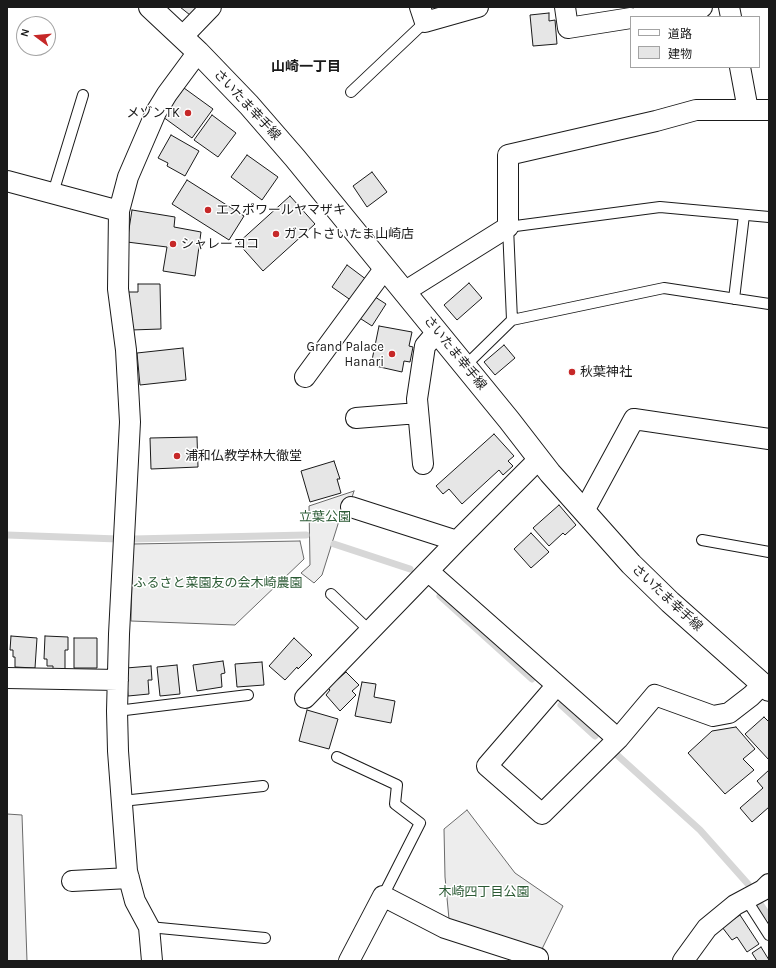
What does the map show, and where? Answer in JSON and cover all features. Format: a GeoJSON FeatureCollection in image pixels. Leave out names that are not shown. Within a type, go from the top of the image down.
{"type":"FeatureCollection","features":[{"type":"Feature","properties":{"kind":"main road","name":"さいたま幸手線"},"geometry":{"type":"LineString","coordinates":[[150,7],[198,52],[249,105],[296,158],[539,459],[631,564],[670,602],[766,687]]}},
{"type":"Feature","properties":{"kind":"street"},"geometry":{"type":"LineString","coordinates":[[182,37],[211,7]]}},
{"type":"Feature","properties":{"kind":"street"},"geometry":{"type":"LineString","coordinates":[[422,14],[478,7]]}},
{"type":"Feature","properties":{"kind":"street"},"geometry":{"type":"LineString","coordinates":[[565,7],[568,28],[630,18]]}},
{"type":"Feature","properties":{"kind":"street"},"geometry":{"type":"LineString","coordinates":[[645,16],[702,7]]}},
{"type":"Feature","properties":{"kind":"street"},"geometry":{"type":"LineString","coordinates":[[152,961],[149,927],[135,900],[127,871],[118,751],[117,711],[119,634],[130,422],[126,350],[118,289],[119,211],[128,177],[156,112],[167,94],[198,52]]}},
{"type":"Feature","properties":{"kind":"street"},"geometry":{"type":"LineString","coordinates":[[740,68],[748,110]]}},
{"type":"Feature","properties":{"kind":"street"},"geometry":{"type":"LineString","coordinates":[[404,292],[508,227],[508,155],[696,110],[769,110]]}},
{"type":"Feature","properties":{"kind":"street"},"geometry":{"type":"LineString","coordinates":[[7,181],[119,211]]}},
{"type":"Feature","properties":{"kind":"street"},"geometry":{"type":"LineString","coordinates":[[305,376],[385,268]]}},
{"type":"Feature","properties":{"kind":"street"},"geometry":{"type":"LineString","coordinates":[[423,464],[417,399],[425,346],[437,332]]}},
{"type":"Feature","properties":{"kind":"street"},"geometry":{"type":"LineString","coordinates":[[356,418],[418,413]]}},
{"type":"Feature","properties":{"kind":"street"},"geometry":{"type":"LineString","coordinates":[[584,511],[634,419],[769,439]]}},
{"type":"Feature","properties":{"kind":"street"},"geometry":{"type":"LineString","coordinates":[[305,698],[457,541],[539,459]]}},
{"type":"Feature","properties":{"kind":"street"},"geometry":{"type":"LineString","coordinates":[[351,507],[457,541]]}},
{"type":"Feature","properties":{"kind":"street"},"geometry":{"type":"LineString","coordinates":[[428,571],[618,739]]}},
{"type":"Feature","properties":{"kind":"street"},"geometry":{"type":"LineString","coordinates":[[7,678],[118,680]]}},
{"type":"Feature","properties":{"kind":"street"},"geometry":{"type":"LineString","coordinates":[[557,685],[487,766],[542,814],[618,739],[655,695],[713,716],[729,712],[766,687]]}},
{"type":"Feature","properties":{"kind":"street"},"geometry":{"type":"LineString","coordinates":[[72,881],[129,878]]}},
{"type":"Feature","properties":{"kind":"street"},"geometry":{"type":"LineString","coordinates":[[683,961],[707,928],[736,905],[763,890],[769,884]]}},
{"type":"Feature","properties":{"kind":"street"},"geometry":{"type":"LineString","coordinates":[[349,961],[383,896],[446,928],[538,958]]}},
{"type":"Feature","properties":{"kind":"lane"},"geometry":{"type":"LineString","coordinates":[[351,92],[422,14]]}},
{"type":"Feature","properties":{"kind":"lane"},"geometry":{"type":"LineString","coordinates":[[53,193],[82,95]]}},
{"type":"Feature","properties":{"kind":"lane"},"geometry":{"type":"LineString","coordinates":[[512,320],[508,227],[660,208],[769,217]]}},
{"type":"Feature","properties":{"kind":"lane"},"geometry":{"type":"LineString","coordinates":[[734,299],[744,214]]}},
{"type":"Feature","properties":{"kind":"lane"},"geometry":{"type":"LineString","coordinates":[[465,366],[512,320],[664,288],[769,304]]}},
{"type":"Feature","properties":{"kind":"lane"},"geometry":{"type":"LineString","coordinates":[[702,540],[769,552]]}},
{"type":"Feature","properties":{"kind":"lane"},"geometry":{"type":"LineString","coordinates":[[330,594],[370,631]]}},
{"type":"Feature","properties":{"kind":"lane"},"geometry":{"type":"LineString","coordinates":[[117,711],[248,695]]}},
{"type":"Feature","properties":{"kind":"lane"},"geometry":{"type":"LineString","coordinates":[[337,757],[397,785],[395,804],[420,823],[383,896]]}},
{"type":"Feature","properties":{"kind":"lane"},"geometry":{"type":"LineString","coordinates":[[122,801],[263,786]]}},
{"type":"Feature","properties":{"kind":"lane"},"geometry":{"type":"LineString","coordinates":[[746,899],[769,935]]}},
{"type":"Feature","properties":{"kind":"lane"},"geometry":{"type":"LineString","coordinates":[[149,927],[265,938]]}},
{"type":"Feature","properties":{"kind":"shaded area","name":"立葉公園"},"geometry":{"type":"Polygon","coordinates":[[[354,491],[349,507],[344,505],[322,575],[314,583],[301,573],[310,565],[309,506],[354,491]]]}},
{"type":"Feature","properties":{"kind":"shaded area","name":"ふるさと菜園友の会木崎農園"},"geometry":{"type":"Polygon","coordinates":[[[300,541],[304,559],[235,625],[131,621],[133,544],[300,541]]]}},
{"type":"Feature","properties":{"kind":"shaded area","name":"木崎四丁目公園"},"geometry":{"type":"Polygon","coordinates":[[[467,810],[515,873],[563,906],[542,949],[449,919],[445,877],[444,829],[467,810]]]}},
{"type":"Feature","properties":{"kind":"shaded area"},"geometry":{"type":"Polygon","coordinates":[[[7,814],[22,815],[27,961],[7,961],[7,814]]]}},
{"type":"Feature","properties":{"kind":"building"},"geometry":{"type":"Polygon","coordinates":[[[180,7],[199,7],[190,15],[180,7]]]}},
{"type":"Feature","properties":{"kind":"building"},"geometry":{"type":"Polygon","coordinates":[[[549,13],[549,21],[555,20],[557,44],[533,46],[530,15],[549,13]]]}},
{"type":"Feature","properties":{"kind":"building","name":"メゾンTK"},"geometry":{"type":"Polygon","coordinates":[[[184,88],[213,109],[192,138],[163,117],[184,88]]]}},
{"type":"Feature","properties":{"kind":"building"},"geometry":{"type":"Polygon","coordinates":[[[212,115],[236,133],[218,157],[194,140],[212,115]]]}},
{"type":"Feature","properties":{"kind":"building"},"geometry":{"type":"Polygon","coordinates":[[[171,135],[199,151],[185,176],[167,166],[168,163],[158,158],[171,135]]]}},
{"type":"Feature","properties":{"kind":"building"},"geometry":{"type":"Polygon","coordinates":[[[247,155],[278,177],[262,200],[231,177],[247,155]]]}},
{"type":"Feature","properties":{"kind":"building"},"geometry":{"type":"Polygon","coordinates":[[[372,172],[387,192],[367,207],[353,186],[372,172]]]}},
{"type":"Feature","properties":{"kind":"building","name":"エスポワールヤマザキ"},"geometry":{"type":"Polygon","coordinates":[[[187,180],[244,216],[229,240],[172,204],[187,180]]]}},
{"type":"Feature","properties":{"kind":"building","name":"ガストさいたま山崎店"},"geometry":{"type":"Polygon","coordinates":[[[290,196],[315,224],[263,271],[238,243],[290,196]]]}},
{"type":"Feature","properties":{"kind":"building","name":"シャレーココ"},"geometry":{"type":"Polygon","coordinates":[[[132,210],[175,217],[174,227],[201,232],[195,276],[163,271],[167,247],[127,242],[132,210]]]}},
{"type":"Feature","properties":{"kind":"building"},"geometry":{"type":"Polygon","coordinates":[[[347,265],[367,280],[352,301],[332,287],[347,265]]]}},
{"type":"Feature","properties":{"kind":"building"},"geometry":{"type":"Polygon","coordinates":[[[469,283],[482,298],[457,320],[444,305],[469,283]]]}},
{"type":"Feature","properties":{"kind":"building"},"geometry":{"type":"Polygon","coordinates":[[[138,284],[160,284],[161,329],[131,330],[126,292],[138,292],[138,284]]]}},
{"type":"Feature","properties":{"kind":"building"},"geometry":{"type":"Polygon","coordinates":[[[372,295],[386,304],[372,326],[358,317],[372,295]]]}},
{"type":"Feature","properties":{"kind":"building","name":"Grand Palace Hanari"},"geometry":{"type":"Polygon","coordinates":[[[379,326],[412,332],[409,346],[413,347],[410,362],[404,361],[402,372],[371,365],[379,326]]]}},
{"type":"Feature","properties":{"kind":"building"},"geometry":{"type":"Polygon","coordinates":[[[504,345],[515,358],[495,375],[484,362],[504,345]]]}},
{"type":"Feature","properties":{"kind":"building"},"geometry":{"type":"Polygon","coordinates":[[[183,348],[186,380],[140,385],[137,353],[183,348]]]}},
{"type":"Feature","properties":{"kind":"building"},"geometry":{"type":"Polygon","coordinates":[[[494,434],[514,456],[508,461],[513,466],[503,475],[499,470],[462,504],[449,489],[443,494],[436,486],[494,434]]]}},
{"type":"Feature","properties":{"kind":"building"},"geometry":{"type":"Polygon","coordinates":[[[197,437],[198,467],[151,469],[150,438],[197,437]]]}},
{"type":"Feature","properties":{"kind":"building"},"geometry":{"type":"Polygon","coordinates":[[[334,461],[340,479],[337,479],[341,493],[310,502],[301,471],[334,461]]]}},
{"type":"Feature","properties":{"kind":"building"},"geometry":{"type":"Polygon","coordinates":[[[559,505],[576,525],[565,535],[563,533],[549,546],[533,528],[559,505]]]}},
{"type":"Feature","properties":{"kind":"building"},"geometry":{"type":"Polygon","coordinates":[[[531,533],[549,552],[531,568],[514,549],[531,533]]]}},
{"type":"Feature","properties":{"kind":"building"},"geometry":{"type":"Polygon","coordinates":[[[11,636],[37,638],[35,668],[15,667],[13,650],[10,650],[11,636]]]}},
{"type":"Feature","properties":{"kind":"building"},"geometry":{"type":"Polygon","coordinates":[[[45,636],[68,637],[68,650],[65,650],[65,669],[53,669],[53,666],[47,666],[47,659],[44,659],[45,636]]]}},
{"type":"Feature","properties":{"kind":"building"},"geometry":{"type":"Polygon","coordinates":[[[74,638],[97,638],[97,668],[74,668],[74,638]]]}},
{"type":"Feature","properties":{"kind":"building"},"geometry":{"type":"Polygon","coordinates":[[[294,638],[312,655],[298,669],[297,667],[285,680],[269,666],[294,638]]]}},
{"type":"Feature","properties":{"kind":"building"},"geometry":{"type":"Polygon","coordinates":[[[223,661],[225,673],[221,674],[222,687],[197,691],[193,665],[223,661]]]}},
{"type":"Feature","properties":{"kind":"building"},"geometry":{"type":"Polygon","coordinates":[[[262,662],[264,685],[237,687],[235,664],[262,662]]]}},
{"type":"Feature","properties":{"kind":"building"},"geometry":{"type":"Polygon","coordinates":[[[177,665],[180,694],[160,696],[157,667],[177,665]]]}},
{"type":"Feature","properties":{"kind":"building"},"geometry":{"type":"Polygon","coordinates":[[[151,666],[152,680],[148,680],[149,694],[128,696],[126,668],[151,666]]]}},
{"type":"Feature","properties":{"kind":"building"},"geometry":{"type":"Polygon","coordinates":[[[346,672],[359,685],[352,691],[356,695],[340,711],[326,695],[330,690],[328,688],[346,672]]]}},
{"type":"Feature","properties":{"kind":"building"},"geometry":{"type":"Polygon","coordinates":[[[362,682],[376,684],[374,697],[395,701],[391,723],[355,716],[362,682]]]}},
{"type":"Feature","properties":{"kind":"building"},"geometry":{"type":"Polygon","coordinates":[[[307,710],[338,719],[329,749],[299,741],[307,710]]]}},
{"type":"Feature","properties":{"kind":"building"},"geometry":{"type":"Polygon","coordinates":[[[764,717],[769,722],[769,760],[745,734],[764,717]]]}},
{"type":"Feature","properties":{"kind":"building"},"geometry":{"type":"Polygon","coordinates":[[[736,727],[755,749],[743,759],[754,770],[725,794],[688,753],[712,731],[736,727]]]}},
{"type":"Feature","properties":{"kind":"building"},"geometry":{"type":"Polygon","coordinates":[[[769,770],[769,807],[752,822],[740,808],[763,788],[757,781],[769,770]]]}},
{"type":"Feature","properties":{"kind":"building"},"geometry":{"type":"Polygon","coordinates":[[[740,915],[759,944],[747,952],[737,937],[732,940],[722,927],[740,915]]]}},
{"type":"Feature","properties":{"kind":"building"},"geometry":{"type":"Polygon","coordinates":[[[761,947],[769,961],[757,961],[752,953],[761,947]]]}},
{"type":"Feature","properties":{"kind":"waterway"},"geometry":{"type":"LineString","coordinates":[[7,535],[118,539]]}},
{"type":"Feature","properties":{"kind":"waterway"},"geometry":{"type":"LineString","coordinates":[[133,539],[306,535]]}},
{"type":"Feature","properties":{"kind":"waterway"},"geometry":{"type":"LineString","coordinates":[[334,544],[410,569]]}},
{"type":"Feature","properties":{"kind":"waterway"},"geometry":{"type":"LineString","coordinates":[[440,596],[532,679]]}},
{"type":"Feature","properties":{"kind":"waterway"},"geometry":{"type":"LineString","coordinates":[[561,705],[595,736]]}},
{"type":"Feature","properties":{"kind":"waterway"},"geometry":{"type":"LineString","coordinates":[[616,754],[700,830],[748,884]]}},
{"type":"Feature","properties":{"kind":"waterway"},"geometry":{"type":"LineString","coordinates":[[756,898],[769,917]]}},
{"type":"Feature","properties":{"kind":"place","name":"メゾンTK"},"geometry":{"type":"Point","coordinates":[188,113]}},
{"type":"Feature","properties":{"kind":"place","name":"エスポワールヤマザキ"},"geometry":{"type":"Point","coordinates":[208,210]}},
{"type":"Feature","properties":{"kind":"place","name":"ガストさいたま山崎店"},"geometry":{"type":"Point","coordinates":[276,234]}},
{"type":"Feature","properties":{"kind":"place","name":"シャレーココ"},"geometry":{"type":"Point","coordinates":[173,244]}},
{"type":"Feature","properties":{"kind":"place","name":"Grand Palace Hanari"},"geometry":{"type":"Point","coordinates":[392,354]}},
{"type":"Feature","properties":{"kind":"place","name":"秋葉神社"},"geometry":{"type":"Point","coordinates":[572,372]}},
{"type":"Feature","properties":{"kind":"place","name":"浦和仏教学林大徹堂"},"geometry":{"type":"Point","coordinates":[177,456]}},
{"type":"Feature","properties":{"kind":"district","name":"山崎一丁目"},"geometry":{"type":"Point","coordinates":[306,67]}}]}
